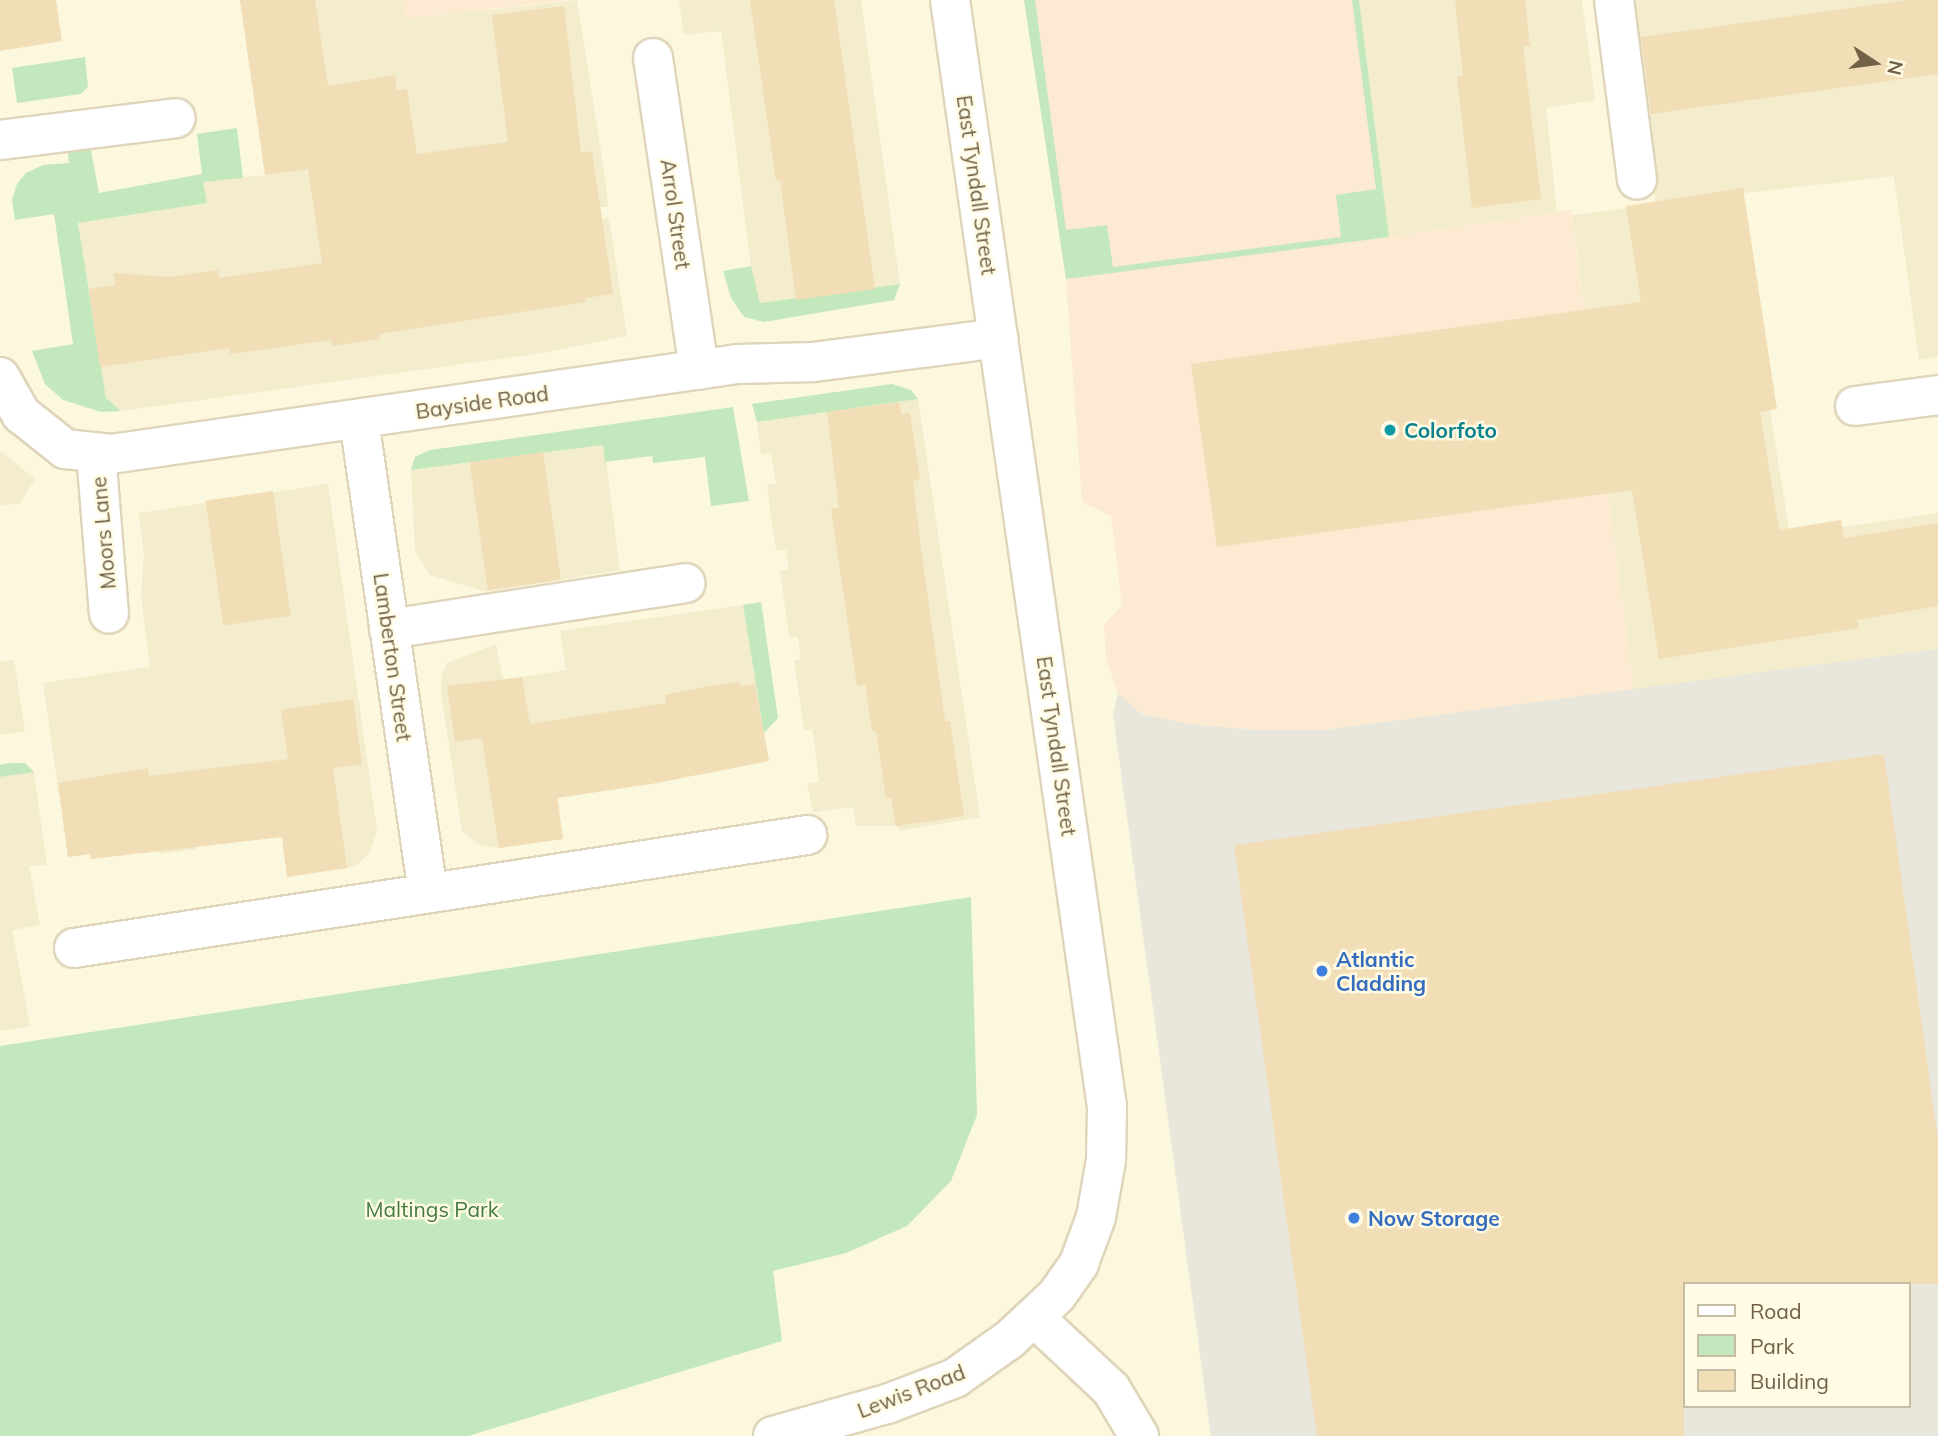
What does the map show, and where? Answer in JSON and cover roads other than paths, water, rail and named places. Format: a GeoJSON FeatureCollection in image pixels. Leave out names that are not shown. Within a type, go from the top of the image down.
{"type":"FeatureCollection","features":[{"type":"Feature","properties":{"kind":"street","name":"East Tyndall Street"},"geometry":{"type":"LineString","coordinates":[[950,0],[1107,1107],[1106,1160],[1096,1217],[1079,1263],[1057,1295],[1035,1318]]}},
{"type":"Feature","properties":{"kind":"street"},"geometry":{"type":"LineString","coordinates":[[1615,0],[1637,180]]}},
{"type":"Feature","properties":{"kind":"street","name":"Arrol Street"},"geometry":{"type":"LineString","coordinates":[[653,58],[699,370]]}},
{"type":"Feature","properties":{"kind":"street"},"geometry":{"type":"LineString","coordinates":[[0,140],[176,118]]}},
{"type":"Feature","properties":{"kind":"street","name":"Bayside Road"},"geometry":{"type":"LineString","coordinates":[[0,377],[21,414],[65,449],[111,454],[738,364],[814,362],[998,338]]}},
{"type":"Feature","properties":{"kind":"street"},"geometry":{"type":"LineString","coordinates":[[1855,406],[1938,395]]}},
{"type":"Feature","properties":{"kind":"street","name":"Lamberton Street"},"geometry":{"type":"LineString","coordinates":[[359,420],[428,893]]}},
{"type":"Feature","properties":{"kind":"street","name":"Moors Lane"},"geometry":{"type":"LineString","coordinates":[[96,453],[109,613]]}},
{"type":"Feature","properties":{"kind":"street"},"geometry":{"type":"LineString","coordinates":[[390,629],[685,583]]}},
{"type":"Feature","properties":{"kind":"street"},"geometry":{"type":"LineString","coordinates":[[74,948],[807,835]]}},
{"type":"Feature","properties":{"kind":"street"},"geometry":{"type":"LineString","coordinates":[[1035,1318],[1111,1388],[1139,1436]]}},
{"type":"Feature","properties":{"kind":"street","name":"Lewis Road"},"geometry":{"type":"LineString","coordinates":[[772,1436],[887,1404],[956,1378],[984,1360],[1035,1318]]}},
{"type":"Feature","properties":{"kind":"place","name":"Colorfoto"},"geometry":{"type":"Point","coordinates":[1390,430]}},
{"type":"Feature","properties":{"kind":"place","name":"Atlantic Cladding"},"geometry":{"type":"Point","coordinates":[1322,971]}},
{"type":"Feature","properties":{"kind":"place","name":"Now Storage"},"geometry":{"type":"Point","coordinates":[1354,1218]}},
{"type":"Feature","properties":{"kind":"park label","name":"Maltings Park"},"geometry":{"type":"Point","coordinates":[432,1209]}}]}
